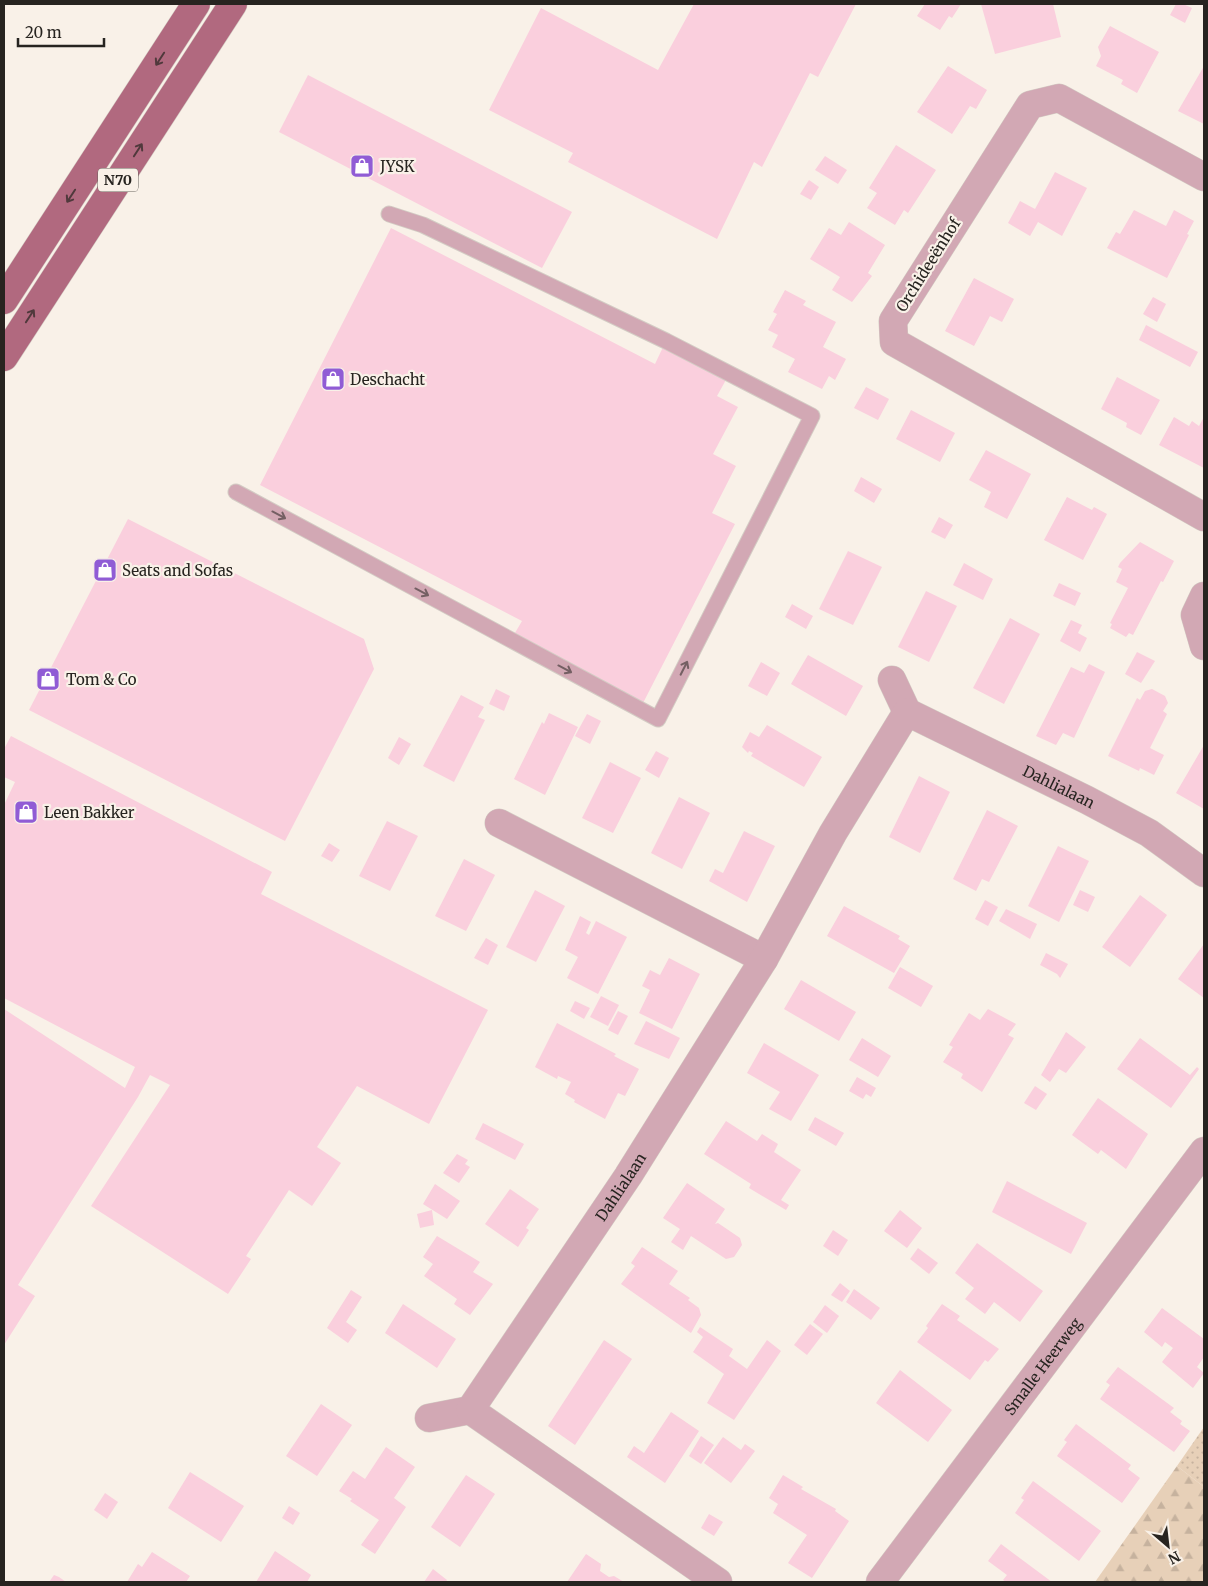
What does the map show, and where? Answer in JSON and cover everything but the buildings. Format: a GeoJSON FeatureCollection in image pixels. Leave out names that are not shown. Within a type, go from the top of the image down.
{"type":"FeatureCollection","features":[{"type":"Feature","properties":{"kind":"main road","name":"N70"},"geometry":{"type":"LineString","coordinates":[[4,300],[196,4]]}},
{"type":"Feature","properties":{"kind":"main road","name":"N70"},"geometry":{"type":"LineString","coordinates":[[4,357],[232,4]]}},
{"type":"Feature","properties":{"kind":"street","name":"Orchideeënhof"},"geometry":{"type":"LineString","coordinates":[[1204,177],[1059,98],[1030,105],[892,321],[894,342],[1204,517]]}},
{"type":"Feature","properties":{"kind":"street"},"geometry":{"type":"LineString","coordinates":[[1204,596],[1195,615],[1204,646]]}},
{"type":"Feature","properties":{"kind":"street"},"geometry":{"type":"LineString","coordinates":[[892,680],[907,712]]}},
{"type":"Feature","properties":{"kind":"street","name":"Dahlialaan"},"geometry":{"type":"LineString","coordinates":[[470,1410],[628,1176],[764,959],[833,833],[907,712],[1140,828],[1204,873]]}},
{"type":"Feature","properties":{"kind":"street"},"geometry":{"type":"LineString","coordinates":[[499,823],[764,959]]}},
{"type":"Feature","properties":{"kind":"street","name":"Smalle Heerweg"},"geometry":{"type":"LineString","coordinates":[[880,1582],[1204,1151]]}},
{"type":"Feature","properties":{"kind":"street"},"geometry":{"type":"LineString","coordinates":[[429,1418],[470,1410],[718,1582]]}},
{"type":"Feature","properties":{"kind":"lane"},"geometry":{"type":"LineString","coordinates":[[236,492],[658,719],[812,416],[666,341],[522,272],[423,225],[389,214]]}},
{"type":"Feature","properties":{"kind":"green space"},"geometry":{"type":"Polygon","coordinates":[[[1204,1427],[1204,1487],[1177,1466],[1204,1427]]]}},
{"type":"Feature","properties":{"kind":"green space"},"geometry":{"type":"Polygon","coordinates":[[[1177,1466],[1204,1487],[1204,1582],[1095,1582],[1177,1466]]]}},
{"type":"Feature","properties":{"kind":"place","name":"JYSK"},"geometry":{"type":"Point","coordinates":[362,166]}},
{"type":"Feature","properties":{"kind":"place","name":"Deschacht"},"geometry":{"type":"Point","coordinates":[333,379]}},
{"type":"Feature","properties":{"kind":"place","name":"Seats and Sofas"},"geometry":{"type":"Point","coordinates":[105,570]}},
{"type":"Feature","properties":{"kind":"place","name":"Tom & Co"},"geometry":{"type":"Point","coordinates":[48,679]}},
{"type":"Feature","properties":{"kind":"place","name":"Leen Bakker"},"geometry":{"type":"Point","coordinates":[26,812]}}]}
